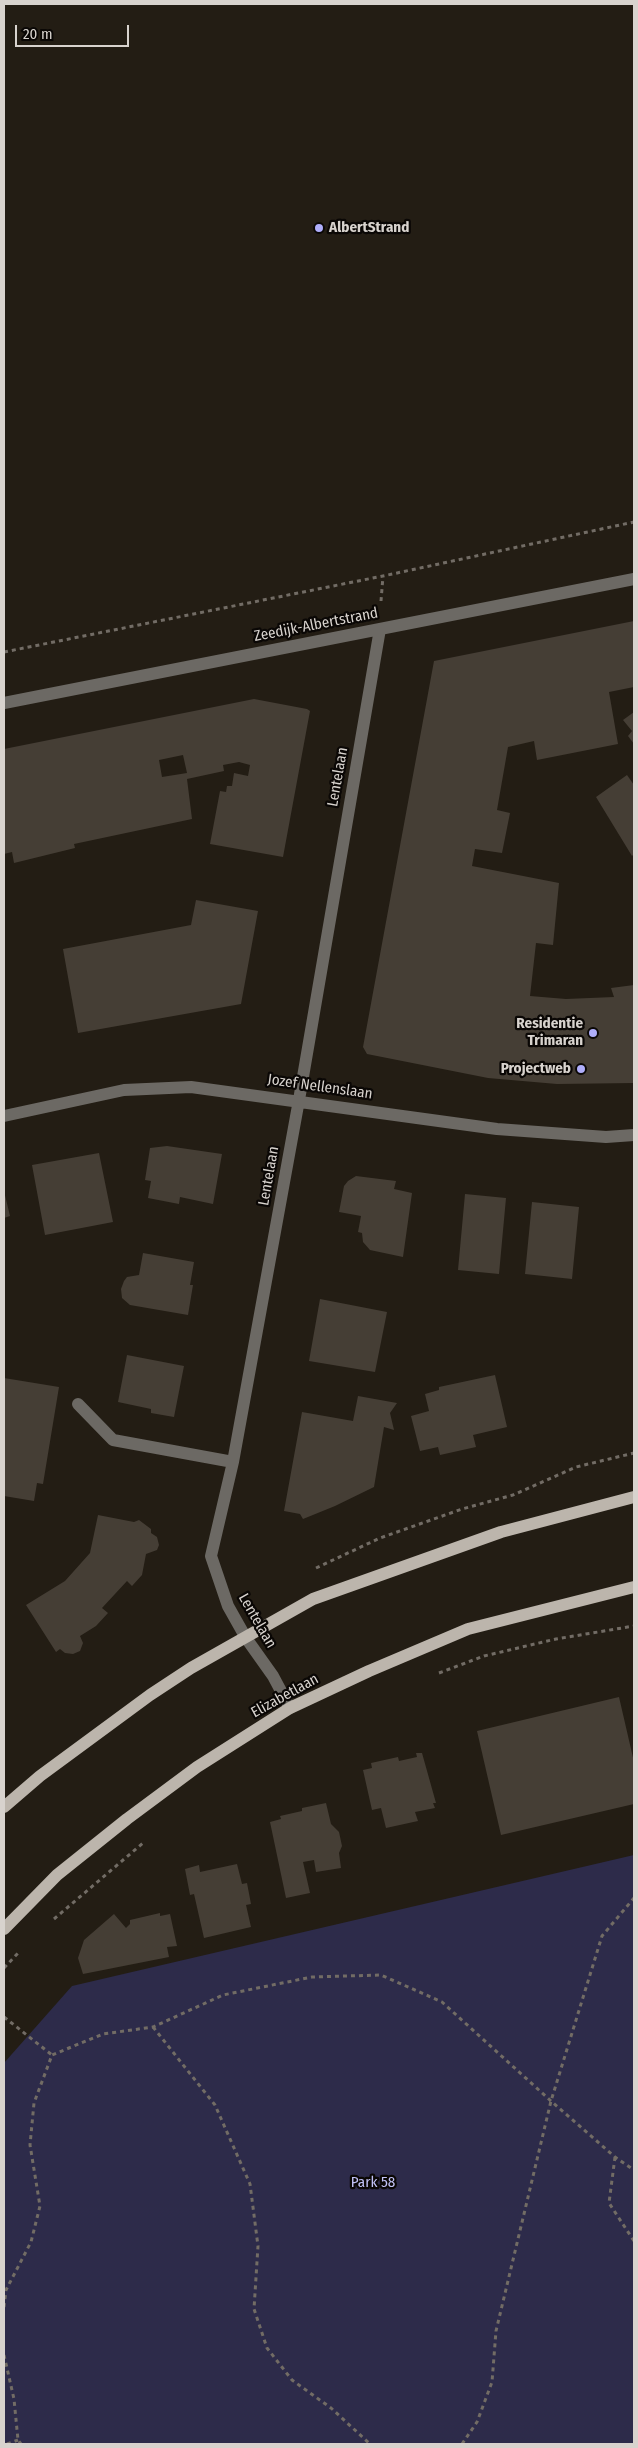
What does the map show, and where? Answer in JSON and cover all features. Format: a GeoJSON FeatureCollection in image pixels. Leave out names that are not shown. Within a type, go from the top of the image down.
{"type":"FeatureCollection","features":[{"type":"Feature","properties":{"kind":"main road"},"geometry":{"type":"LineString","coordinates":[[4,1807],[47,1771],[190,1668],[313,1599],[501,1532],[634,1497]]}},
{"type":"Feature","properties":{"kind":"main road","name":"Elizabetlaan"},"geometry":{"type":"LineString","coordinates":[[4,1929],[57,1875],[127,1819],[197,1767],[290,1708],[369,1671],[468,1629],[634,1588]]}},
{"type":"Feature","properties":{"kind":"street","name":"Zeedijk-Albertstrand"},"geometry":{"type":"LineString","coordinates":[[4,703],[634,579]]}},
{"type":"Feature","properties":{"kind":"street","name":"Lentelaan"},"geometry":{"type":"LineString","coordinates":[[290,1708],[273,1676],[246,1638],[228,1606],[211,1556],[233,1462],[299,1100],[380,629]]}},
{"type":"Feature","properties":{"kind":"street","name":"Jozef Nellenslaan"},"geometry":{"type":"LineString","coordinates":[[4,1116],[124,1090],[191,1087],[299,1100],[498,1129],[606,1136],[634,1135]]}},
{"type":"Feature","properties":{"kind":"street"},"geometry":{"type":"LineString","coordinates":[[78,1404],[113,1440],[233,1462]]}},
{"type":"Feature","properties":{"kind":"path"},"geometry":{"type":"LineString","coordinates":[[4,652],[383,576],[634,522]]}},
{"type":"Feature","properties":{"kind":"path"},"geometry":{"type":"LineString","coordinates":[[430,1676],[484,1656],[556,1639],[634,1626]]}},
{"type":"Feature","properties":{"kind":"path"},"geometry":{"type":"LineString","coordinates":[[53,1920],[147,1840]]}},
{"type":"Feature","properties":{"kind":"path"},"geometry":{"type":"LineString","coordinates":[[462,2444],[477,2422],[492,2382],[496,2331],[551,2101],[602,1936],[634,1898]]}},
{"type":"Feature","properties":{"kind":"path"},"geometry":{"type":"LineString","coordinates":[[4,1968],[25,1947]]}},
{"type":"Feature","properties":{"kind":"path"},"geometry":{"type":"LineString","coordinates":[[4,2307],[6,2290],[31,2242],[40,2206],[30,2146],[34,2103],[52,2055],[103,2034],[153,2027],[223,1995],[312,1977],[381,1975],[442,2002],[551,2101],[615,2157],[634,2170]]}},
{"type":"Feature","properties":{"kind":"path"},"geometry":{"type":"LineString","coordinates":[[4,2017],[52,2055]]}},
{"type":"Feature","properties":{"kind":"path"},"geometry":{"type":"LineString","coordinates":[[153,2027],[215,2105],[250,2184],[258,2246],[254,2309],[267,2348],[292,2380],[331,2408],[370,2444]]}},
{"type":"Feature","properties":{"kind":"path"},"geometry":{"type":"LineString","coordinates":[[615,2157],[609,2203],[634,2242]]}},
{"type":"Feature","properties":{"kind":"path"},"geometry":{"type":"LineString","coordinates":[[4,2356],[14,2398],[18,2440],[21,2444]]}},
{"type":"Feature","properties":{"kind":"path"},"geometry":{"type":"LineString","coordinates":[[7,2444],[18,2440]]}},
{"type":"Feature","properties":{"kind":"green space","name":"Park 58"},"geometry":{"type":"Polygon","coordinates":[[[634,1855],[634,2444],[4,2444],[4,2063],[72,1986],[634,1855]]]}},
{"type":"Feature","properties":{"kind":"building"},"geometry":{"type":"Polygon","coordinates":[[[634,621],[634,687],[609,692],[618,744],[537,760],[534,741],[508,747],[497,810],[510,813],[502,853],[475,849],[472,866],[559,883],[553,945],[536,943],[530,996],[566,999],[614,997],[611,988],[634,985],[634,1083],[557,1084],[488,1078],[367,1054],[363,1047],[434,661],[634,621]]]}},
{"type":"Feature","properties":{"kind":"building"},"geometry":{"type":"Polygon","coordinates":[[[254,699],[310,711],[283,857],[210,844],[220,791],[226,792],[227,786],[232,786],[234,773],[248,776],[250,765],[239,762],[223,765],[224,771],[187,779],[192,819],[74,844],[75,848],[14,863],[12,852],[4,854],[4,749],[254,699]],[[183,755],[159,760],[162,777],[187,773],[183,755]]]}},
{"type":"Feature","properties":{"kind":"building"},"geometry":{"type":"Polygon","coordinates":[[[634,712],[634,744],[628,736],[632,731],[623,720],[634,712]]]}},
{"type":"Feature","properties":{"kind":"building"},"geometry":{"type":"Polygon","coordinates":[[[627,775],[634,785],[634,854],[632,856],[596,797],[627,775]]]}},
{"type":"Feature","properties":{"kind":"building"},"geometry":{"type":"Polygon","coordinates":[[[196,900],[258,911],[241,1004],[78,1033],[63,949],[191,925],[196,900]]]}},
{"type":"Feature","properties":{"kind":"building"},"geometry":{"type":"Polygon","coordinates":[[[167,1146],[222,1154],[213,1204],[180,1197],[179,1204],[148,1198],[151,1181],[145,1180],[150,1148],[167,1146]]]}},
{"type":"Feature","properties":{"kind":"building"},"geometry":{"type":"Polygon","coordinates":[[[99,1153],[113,1222],[45,1235],[32,1165],[99,1153]]]}},
{"type":"Feature","properties":{"kind":"building"},"geometry":{"type":"Polygon","coordinates":[[[356,1176],[396,1181],[394,1189],[412,1193],[403,1257],[370,1250],[363,1242],[362,1233],[358,1232],[361,1216],[339,1212],[344,1186],[356,1176]]]}},
{"type":"Feature","properties":{"kind":"building"},"geometry":{"type":"Polygon","coordinates":[[[4,1191],[10,1216],[4,1218],[4,1191]]]}},
{"type":"Feature","properties":{"kind":"building"},"geometry":{"type":"Polygon","coordinates":[[[465,1194],[506,1198],[499,1274],[458,1270],[465,1194]]]}},
{"type":"Feature","properties":{"kind":"building"},"geometry":{"type":"Polygon","coordinates":[[[532,1202],[579,1207],[572,1279],[525,1274],[532,1202]]]}},
{"type":"Feature","properties":{"kind":"building"},"geometry":{"type":"Polygon","coordinates":[[[143,1253],[194,1262],[190,1285],[193,1285],[188,1315],[130,1305],[122,1298],[121,1289],[124,1281],[127,1277],[139,1275],[143,1253]]]}},
{"type":"Feature","properties":{"kind":"building"},"geometry":{"type":"Polygon","coordinates":[[[320,1299],[387,1312],[375,1372],[309,1361],[320,1299]]]}},
{"type":"Feature","properties":{"kind":"building"},"geometry":{"type":"Polygon","coordinates":[[[127,1355],[184,1366],[174,1417],[151,1413],[151,1409],[118,1402],[127,1355]]]}},
{"type":"Feature","properties":{"kind":"building"},"geometry":{"type":"Polygon","coordinates":[[[495,1375],[507,1427],[473,1435],[476,1447],[440,1455],[438,1447],[420,1451],[411,1416],[429,1411],[425,1394],[439,1390],[439,1387],[495,1375]]]}},
{"type":"Feature","properties":{"kind":"building"},"geometry":{"type":"Polygon","coordinates":[[[4,1378],[59,1387],[43,1484],[37,1483],[34,1501],[4,1496],[4,1378]]]}},
{"type":"Feature","properties":{"kind":"building"},"geometry":{"type":"Polygon","coordinates":[[[358,1396],[397,1403],[390,1413],[394,1430],[384,1427],[374,1487],[303,1519],[300,1514],[284,1511],[302,1412],[353,1421],[358,1396]]]}},
{"type":"Feature","properties":{"kind":"building"},"geometry":{"type":"Polygon","coordinates":[[[98,1515],[134,1522],[139,1520],[151,1529],[151,1533],[157,1537],[159,1545],[157,1550],[146,1554],[142,1575],[132,1586],[127,1581],[102,1608],[108,1613],[96,1626],[80,1636],[83,1643],[80,1651],[73,1654],[65,1653],[60,1649],[56,1652],[26,1605],[65,1581],[90,1553],[98,1515]]]}},
{"type":"Feature","properties":{"kind":"building"},"geometry":{"type":"Polygon","coordinates":[[[619,1697],[634,1762],[634,1804],[501,1835],[477,1731],[619,1697]]]}},
{"type":"Feature","properties":{"kind":"building"},"geometry":{"type":"Polygon","coordinates":[[[416,1753],[422,1753],[436,1803],[433,1803],[435,1808],[415,1812],[418,1821],[386,1828],[381,1808],[372,1810],[363,1770],[372,1768],[371,1763],[398,1757],[399,1761],[417,1757],[416,1753]]]}},
{"type":"Feature","properties":{"kind":"building"},"geometry":{"type":"Polygon","coordinates":[[[326,1803],[331,1824],[339,1832],[342,1846],[339,1853],[341,1868],[316,1872],[314,1860],[303,1862],[310,1893],[286,1898],[270,1822],[281,1819],[280,1816],[302,1811],[302,1808],[326,1803]]]}},
{"type":"Feature","properties":{"kind":"building"},"geometry":{"type":"Polygon","coordinates":[[[237,1864],[242,1884],[247,1883],[251,1904],[246,1905],[251,1927],[204,1938],[194,1894],[190,1895],[185,1869],[199,1865],[200,1872],[237,1864]]]}},
{"type":"Feature","properties":{"kind":"building"},"geometry":{"type":"Polygon","coordinates":[[[160,1913],[160,1916],[170,1914],[177,1946],[167,1947],[169,1957],[83,1974],[78,1958],[84,1940],[114,1914],[126,1928],[130,1924],[130,1920],[160,1913]]]}},
{"type":"Feature","properties":{"kind":"place","name":"AlbertStrand"},"geometry":{"type":"Point","coordinates":[319,228]}},
{"type":"Feature","properties":{"kind":"place","name":"Residentie Trimaran"},"geometry":{"type":"Point","coordinates":[593,1033]}},
{"type":"Feature","properties":{"kind":"place","name":"Projectweb"},"geometry":{"type":"Point","coordinates":[581,1069]}}]}
